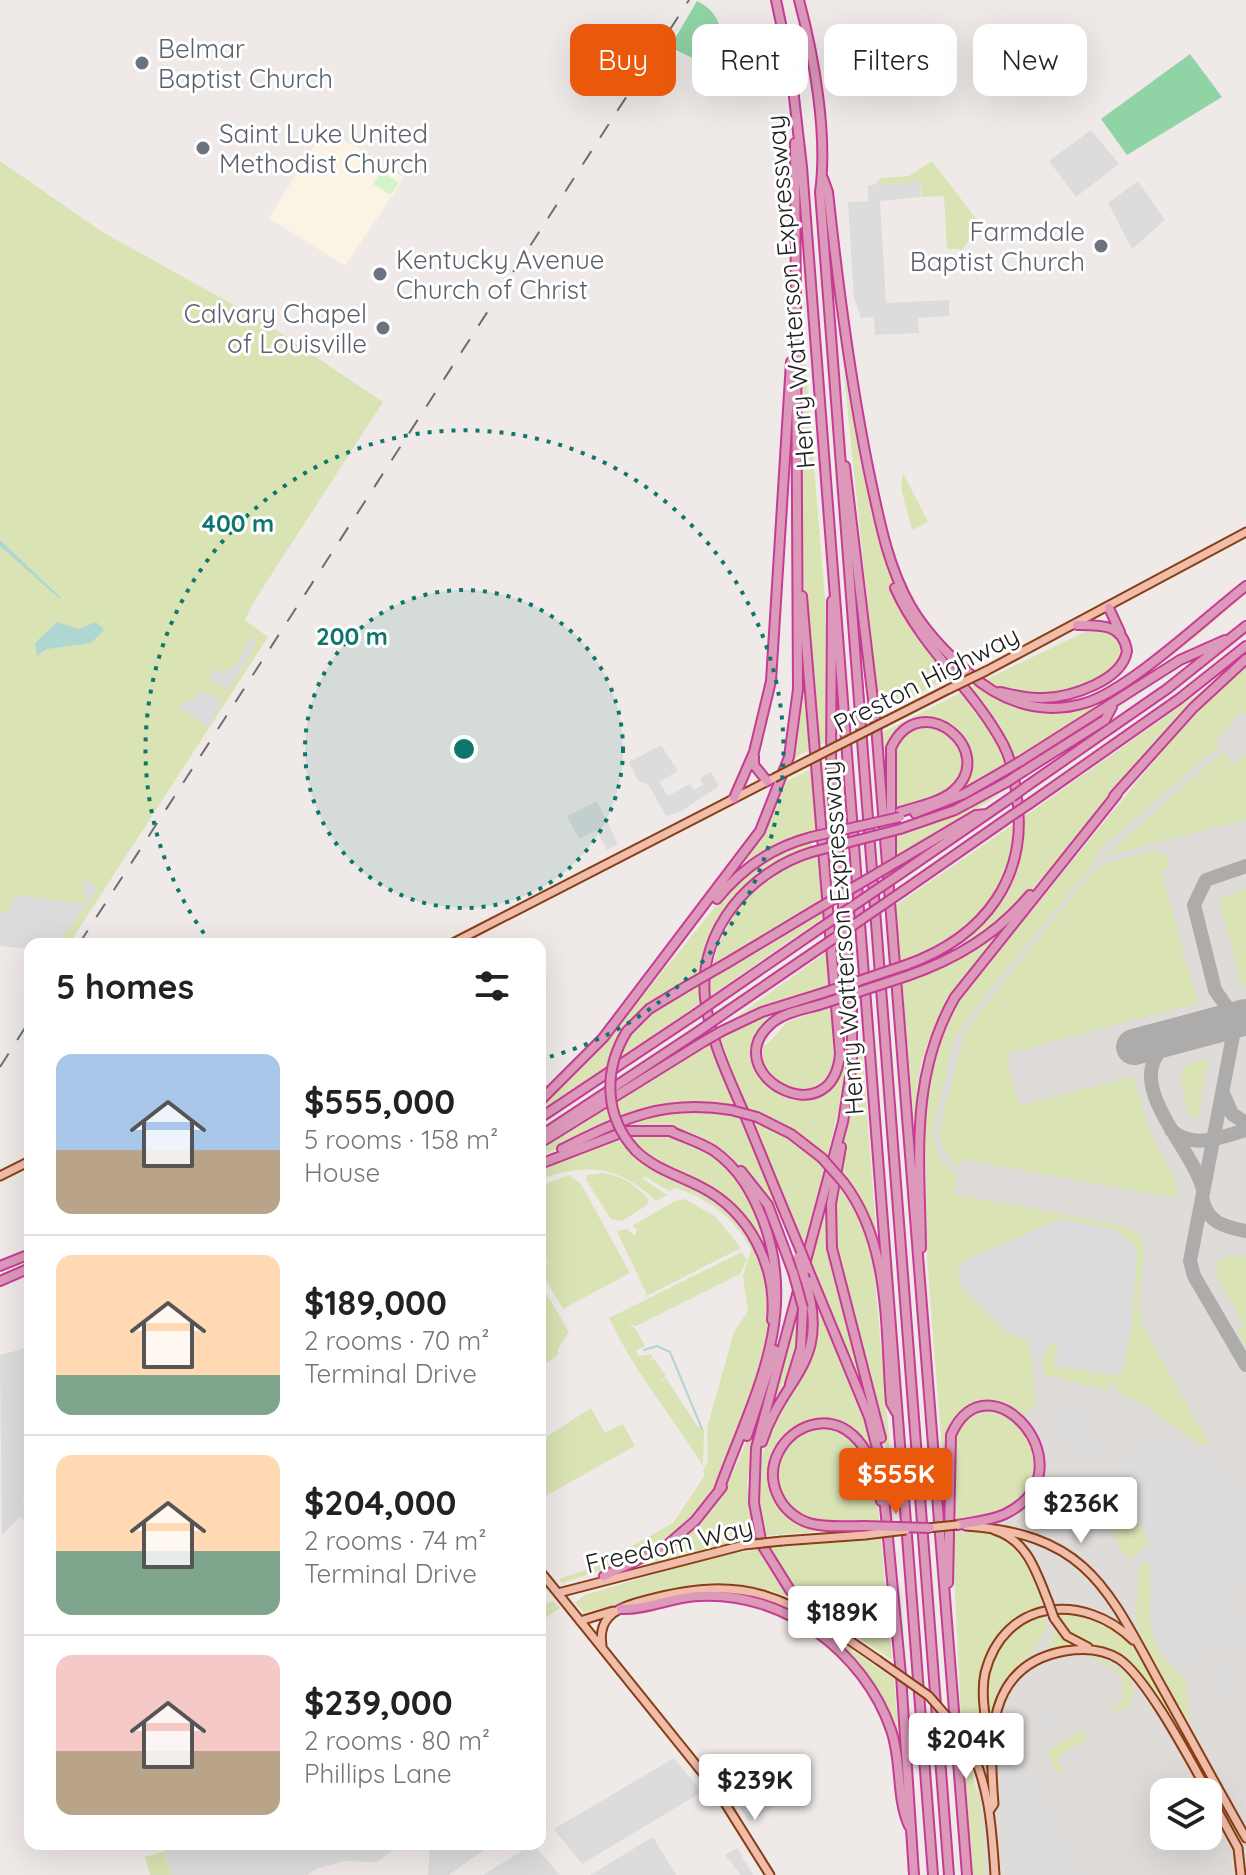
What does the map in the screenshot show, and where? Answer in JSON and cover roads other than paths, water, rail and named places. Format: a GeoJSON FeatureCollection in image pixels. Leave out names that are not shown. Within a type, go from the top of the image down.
{"type":"FeatureCollection","features":[{"type":"Feature","properties":{"kind":"highway","name":"Henry Watterson Expressway"},"geometry":{"type":"LineString","coordinates":[[776,0],[797,123],[933,1875]]}},
{"type":"Feature","properties":{"kind":"highway","name":"Henry Watterson Expressway"},"geometry":{"type":"LineString","coordinates":[[799,0],[816,90],[822,176],[820,192],[949,1875]]}},
{"type":"Feature","properties":{"kind":"highway"},"geometry":{"type":"LineString","coordinates":[[546,1095],[592,1052],[745,854],[778,794],[792,747],[797,708],[793,167],[797,123]]}},
{"type":"Feature","properties":{"kind":"highway"},"geometry":{"type":"LineString","coordinates":[[546,1139],[722,1031],[762,1012],[906,965],[952,944],[985,915],[1012,868],[1021,819],[1011,762],[1003,743],[913,622],[888,569],[845,348],[828,192],[822,176]]}},
{"type":"Feature","properties":{"kind":"highway"},"geometry":{"type":"LineString","coordinates":[[734,798],[754,752],[773,669],[790,365],[795,350]]}},
{"type":"Feature","properties":{"kind":"highway"},"geometry":{"type":"LineString","coordinates":[[842,457],[848,474],[873,687],[965,1873]]}},
{"type":"Feature","properties":{"kind":"highway"},"geometry":{"type":"LineString","coordinates":[[883,538],[897,579],[916,614],[942,649],[995,694],[1025,705],[1062,708],[1091,702],[1123,684],[1246,586]]}},
{"type":"Feature","properties":{"kind":"highway"},"geometry":{"type":"LineString","coordinates":[[797,584],[802,596],[840,1054],[834,1076],[820,1089],[802,1095],[782,1091],[761,1070],[758,1052],[761,1037],[778,1019],[825,1003],[907,976],[965,951],[1000,926],[1183,717],[1246,659]]}},
{"type":"Feature","properties":{"kind":"highway"},"geometry":{"type":"LineString","coordinates":[[834,588],[830,617],[831,774],[853,1036],[831,1204],[832,1248],[883,1446],[886,1507]]}},
{"type":"Feature","properties":{"kind":"highway"},"geometry":{"type":"LineString","coordinates":[[974,679],[998,691],[1027,698],[1071,694],[1122,666],[1127,651],[1109,608]]}},
{"type":"Feature","properties":{"kind":"highway"},"geometry":{"type":"LineString","coordinates":[[1077,625],[1108,626],[1121,634]]}},
{"type":"Feature","properties":{"kind":"highway"},"geometry":{"type":"LineString","coordinates":[[546,1114],[988,814],[1167,689],[1246,626]]}},
{"type":"Feature","properties":{"kind":"highway"},"geometry":{"type":"LineString","coordinates":[[669,953],[747,868],[783,846],[948,801],[1112,707],[1180,660],[1233,637]]}},
{"type":"Feature","properties":{"kind":"highway"},"geometry":{"type":"LineString","coordinates":[[546,1132],[1029,804],[1170,706],[1246,646]]}},
{"type":"Feature","properties":{"kind":"highway"},"geometry":{"type":"LineString","coordinates":[[781,1402],[799,1375],[811,1347],[813,1319],[792,1228],[714,1040],[705,982],[713,945],[736,902],[772,870],[812,852],[900,829],[955,810],[1007,782],[1105,720],[1112,707]]}},
{"type":"Feature","properties":{"kind":"highway"},"geometry":{"type":"LineString","coordinates":[[888,897],[891,748],[900,734],[912,726],[928,722],[943,725],[956,735],[965,749],[966,767],[961,781],[948,794],[900,814]]}},
{"type":"Feature","properties":{"kind":"highway"},"geometry":{"type":"LineString","coordinates":[[754,752],[754,765],[770,780]]}},
{"type":"Feature","properties":{"kind":"highway"},"geometry":{"type":"LineString","coordinates":[[928,1388],[931,1379],[922,1260],[920,1109],[925,1067],[937,1028],[955,997],[1117,794]]}},
{"type":"Feature","properties":{"kind":"highway"},"geometry":{"type":"LineString","coordinates":[[768,1347],[773,1313],[771,1283],[763,1254],[748,1229],[716,1197],[657,1168],[636,1151],[618,1125],[610,1094],[613,1061],[627,1031],[649,1009],[976,815],[988,814]]}},
{"type":"Feature","properties":{"kind":"highway"},"geometry":{"type":"LineString","coordinates":[[546,1159],[604,1127],[654,1108],[693,1105],[731,1110],[757,1117],[791,1134],[822,1158],[844,1183],[873,1237],[881,1271],[891,1403],[898,1416]]}},
{"type":"Feature","properties":{"kind":"highway"},"geometry":{"type":"LineString","coordinates":[[824,1622],[790,1590],[762,1545],[754,1503],[757,1454],[790,1310],[843,1122]]}},
{"type":"Feature","properties":{"kind":"highway"},"geometry":{"type":"LineString","coordinates":[[546,1161],[626,1131],[670,1131],[705,1142],[749,1178],[774,1216],[803,1308],[798,1364],[757,1454]]}},
{"type":"Feature","properties":{"kind":"highway"},"geometry":{"type":"LineString","coordinates":[[670,1131],[705,1145],[723,1158],[752,1193],[771,1242],[778,1271],[778,1312],[740,1440],[719,1490]]}},
{"type":"Feature","properties":{"kind":"highway"},"geometry":{"type":"LineString","coordinates":[[799,1253],[869,1417],[881,1464],[914,1875]]}},
{"type":"Feature","properties":{"kind":"highway"},"geometry":{"type":"LineString","coordinates":[[0,1266],[24,1256]]}},
{"type":"Feature","properties":{"kind":"highway"},"geometry":{"type":"LineString","coordinates":[[0,1281],[24,1271]]}},
{"type":"Feature","properties":{"kind":"highway"},"geometry":{"type":"LineString","coordinates":[[602,1578],[633,1566],[666,1546],[695,1521],[719,1490],[739,1461],[790,1310]]}},
{"type":"Feature","properties":{"kind":"highway"},"geometry":{"type":"LineString","coordinates":[[946,1600],[950,1437],[960,1420],[976,1410],[994,1407],[1008,1410],[1026,1424],[1036,1443],[1039,1465],[1034,1484],[1021,1504],[1004,1515],[957,1525]]}},
{"type":"Feature","properties":{"kind":"highway"},"geometry":{"type":"LineString","coordinates":[[888,1528],[876,1472],[862,1442],[834,1425],[817,1424],[797,1431],[781,1447],[774,1466],[774,1487],[783,1505],[812,1524],[864,1530],[930,1528]]}},
{"type":"Feature","properties":{"kind":"highway"},"geometry":{"type":"LineString","coordinates":[[621,1609],[690,1597],[728,1597],[781,1612],[825,1638],[860,1673],[885,1714],[898,1750],[905,1819],[911,1831]]}},
{"type":"Feature","properties":{"kind":"main road","name":"Preston Highway"},"geometry":{"type":"LineString","coordinates":[[463,938],[1077,625],[1246,532]]}},
{"type":"Feature","properties":{"kind":"main road"},"geometry":{"type":"LineString","coordinates":[[0,1176],[24,1164]]}},
{"type":"Feature","properties":{"kind":"main road"},"geometry":{"type":"LineString","coordinates":[[930,1528],[957,1525],[1001,1527],[1037,1537],[1080,1563],[1112,1596],[1246,1838]]}},
{"type":"Feature","properties":{"kind":"main road"},"geometry":{"type":"LineString","coordinates":[[980,1527],[1005,1534],[1021,1545],[1054,1618],[1067,1636],[1117,1658],[1129,1668],[1172,1727],[1200,1778]]}},
{"type":"Feature","properties":{"kind":"main road","name":"Freedom Way"},"geometry":{"type":"LineString","coordinates":[[558,1593],[602,1578],[607,1583],[744,1545],[864,1530]]}},
{"type":"Feature","properties":{"kind":"main road"},"geometry":{"type":"LineString","coordinates":[[546,1578],[718,1792],[770,1875]]}},
{"type":"Feature","properties":{"kind":"main road"},"geometry":{"type":"LineString","coordinates":[[580,1621],[685,1589],[724,1587],[772,1596],[824,1622],[929,1696],[964,1736],[978,1765],[990,1810],[995,1875]]}},
{"type":"Feature","properties":{"kind":"main road"},"geometry":{"type":"LineString","coordinates":[[990,1810],[994,1804],[984,1682],[994,1652],[1015,1626],[1034,1615],[1073,1608],[1110,1620],[1138,1644]]}},
{"type":"Feature","properties":{"kind":"main road"},"geometry":{"type":"LineString","coordinates":[[602,1647],[601,1626],[621,1609]]}},
{"type":"Feature","properties":{"kind":"main road"},"geometry":{"type":"LineString","coordinates":[[991,1768],[995,1712],[1013,1678],[1027,1665],[1053,1653],[1098,1651]]}},
{"type":"Feature","properties":{"kind":"main road"},"geometry":{"type":"LineString","coordinates":[[1222,1818],[1238,1848],[1241,1875]]}},
{"type":"Feature","properties":{"kind":"water"},"geometry":{"type":"Polygon","coordinates":[[[0,540],[61,598],[0,546],[0,540]]]}},
{"type":"Feature","properties":{"kind":"water"},"geometry":{"type":"Polygon","coordinates":[[[57,622],[79,629],[96,622],[104,630],[91,643],[47,649],[37,656],[35,643],[57,622]]]}},
{"type":"Feature","properties":{"kind":"waterway"},"geometry":{"type":"LineString","coordinates":[[644,1350],[657,1346],[670,1352],[702,1429]]}},
{"type":"Feature","properties":{"kind":"railway"},"geometry":{"type":"LineString","coordinates":[[83,938],[689,0]]}},
{"type":"Feature","properties":{"kind":"railway"},"geometry":{"type":"LineString","coordinates":[[0,1067],[24,1029]]}},
{"type":"Feature","properties":{"kind":"place","name":"Belmar Baptist Church"},"geometry":{"type":"Point","coordinates":[142,63]}},
{"type":"Feature","properties":{"kind":"place","name":"Saint Luke United Methodist Church"},"geometry":{"type":"Point","coordinates":[203,148]}},
{"type":"Feature","properties":{"kind":"place","name":"Farmdale Baptist Church"},"geometry":{"type":"Point","coordinates":[1101,246]}},
{"type":"Feature","properties":{"kind":"place","name":"Kentucky Avenue Church of Christ"},"geometry":{"type":"Point","coordinates":[380,274]}},
{"type":"Feature","properties":{"kind":"place","name":"Calvary Chapel of Louisville"},"geometry":{"type":"Point","coordinates":[383,328]}}]}
